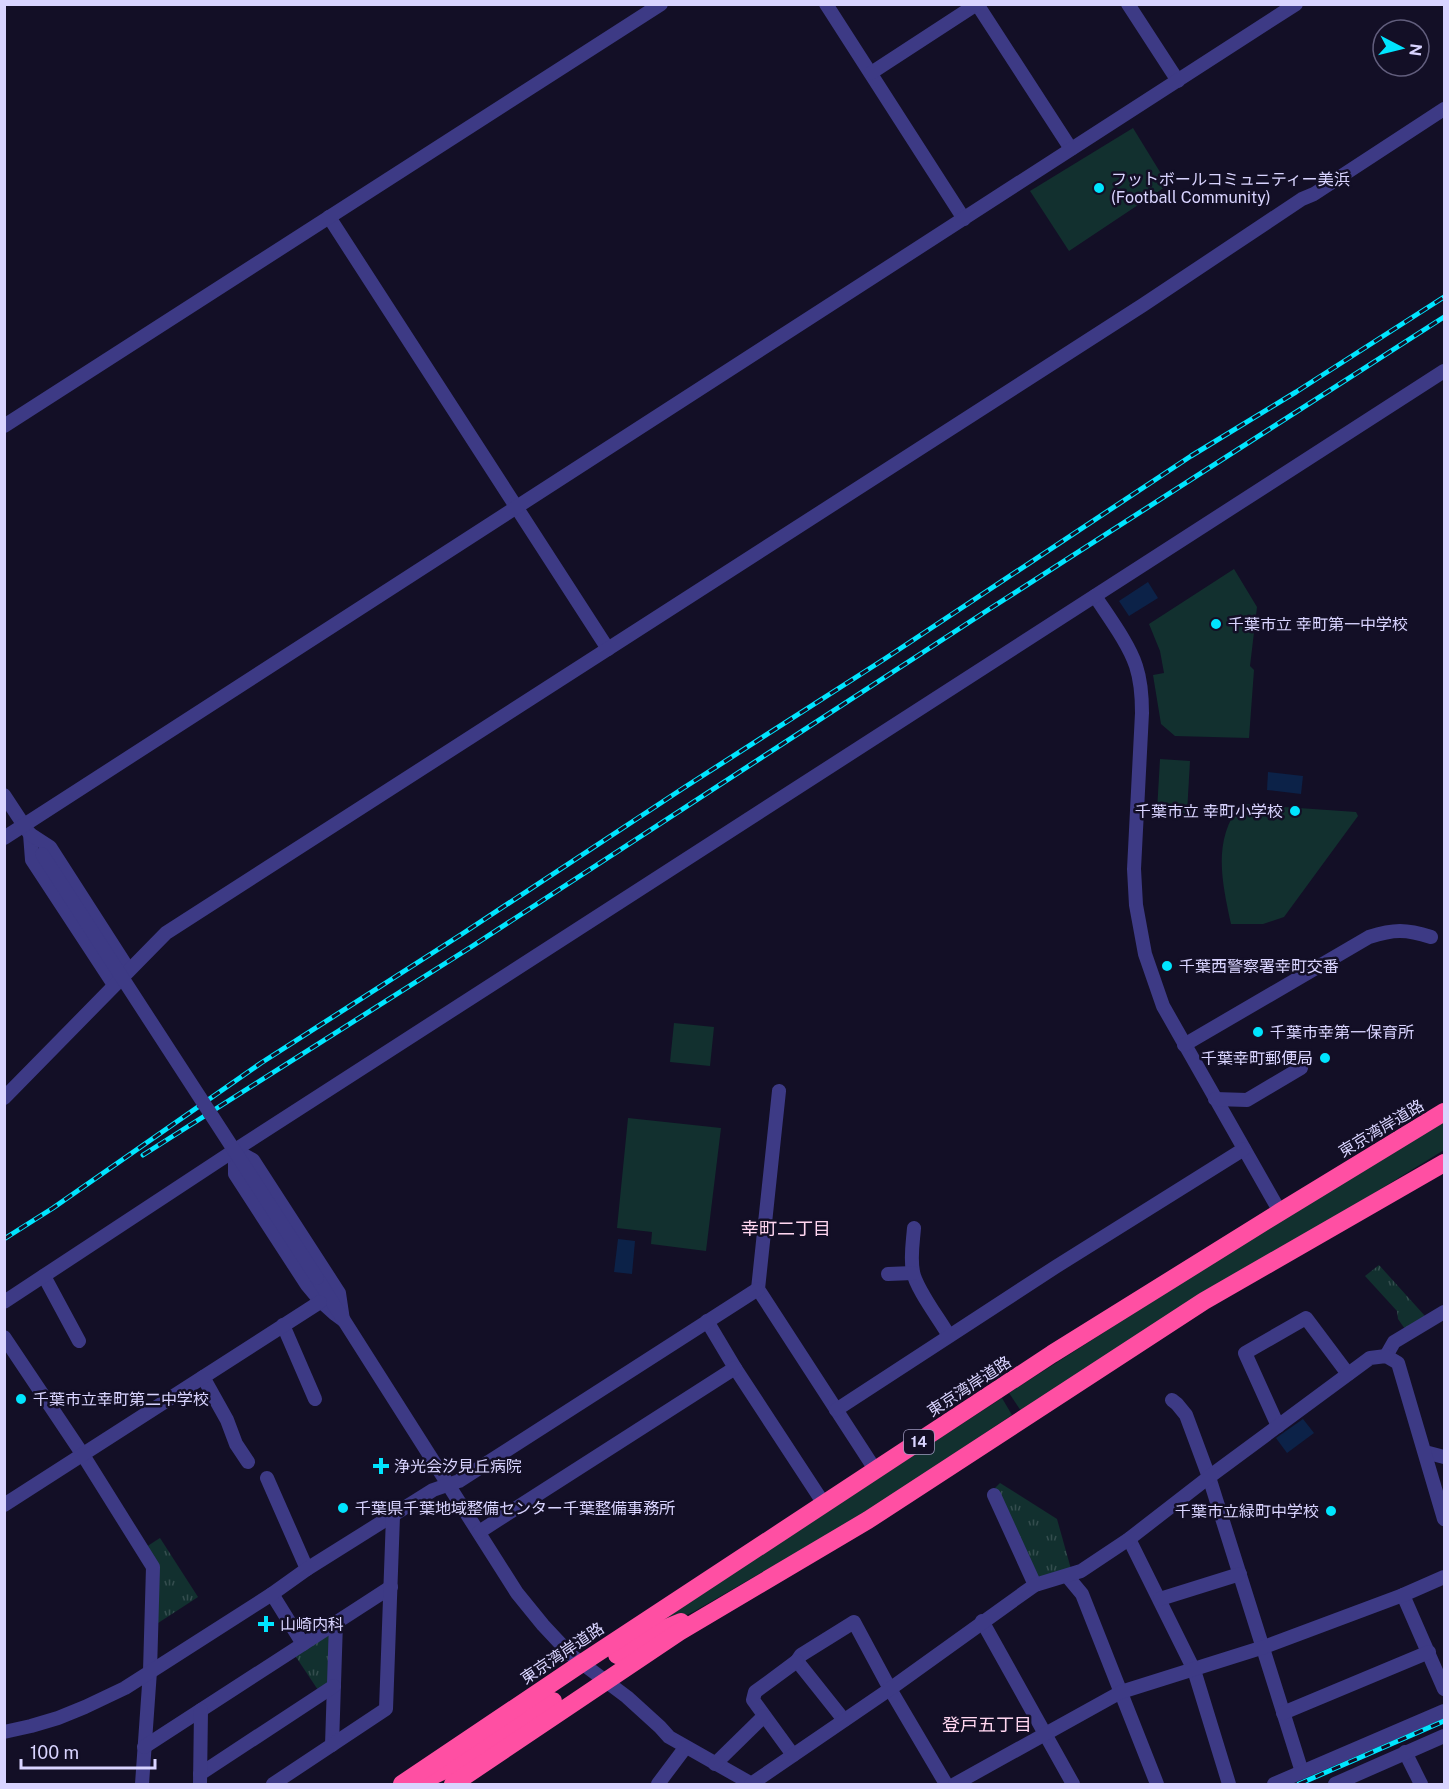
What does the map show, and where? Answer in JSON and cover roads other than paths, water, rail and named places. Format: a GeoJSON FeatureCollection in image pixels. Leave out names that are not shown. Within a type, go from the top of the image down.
{"type":"FeatureCollection","features":[{"type":"Feature","properties":{"kind":"highway","name":"東京湾岸道路"},"geometry":{"type":"LineString","coordinates":[[402,1785],[582,1663],[1069,1343],[1444,1112]]}},
{"type":"Feature","properties":{"kind":"highway","name":"14"},"geometry":{"type":"LineString","coordinates":[[453,1785],[708,1614],[868,1520],[1204,1302],[1444,1163]]}},
{"type":"Feature","properties":{"kind":"highway"},"geometry":{"type":"LineString","coordinates":[[582,1663],[598,1666],[654,1633],[708,1614]]}},
{"type":"Feature","properties":{"kind":"highway"},"geometry":{"type":"LineString","coordinates":[[410,1785],[459,1763],[579,1684],[593,1680],[607,1681]]}},
{"type":"Feature","properties":{"kind":"street"},"geometry":{"type":"LineString","coordinates":[[4,426],[661,4]]}},
{"type":"Feature","properties":{"kind":"street"},"geometry":{"type":"LineString","coordinates":[[826,4],[964,219]]}},
{"type":"Feature","properties":{"kind":"street"},"geometry":{"type":"LineString","coordinates":[[871,73],[977,4],[1071,149]]}},
{"type":"Feature","properties":{"kind":"street"},"geometry":{"type":"LineString","coordinates":[[1128,4],[1178,81]]}},
{"type":"Feature","properties":{"kind":"street"},"geometry":{"type":"LineString","coordinates":[[4,838],[27,830],[517,508],[1178,81],[1287,7]]}},
{"type":"Feature","properties":{"kind":"street"},"geometry":{"type":"LineString","coordinates":[[4,1098],[166,933],[1444,109]]}},
{"type":"Feature","properties":{"kind":"street"},"geometry":{"type":"LineString","coordinates":[[329,217],[608,649]]}},
{"type":"Feature","properties":{"kind":"street"},"geometry":{"type":"LineString","coordinates":[[4,1302],[235,1150],[1444,371]]}},
{"type":"Feature","properties":{"kind":"street"},"geometry":{"type":"LineString","coordinates":[[1095,596],[1131,654],[1138,678],[1142,713],[1134,869],[1136,905],[1151,976],[1163,1006],[1280,1212]]}},
{"type":"Feature","properties":{"kind":"street"},"geometry":{"type":"LineString","coordinates":[[4,795],[529,1610],[556,1640],[607,1681],[669,1737],[752,1784],[1035,1585],[1081,1571],[1129,1539],[1370,1358],[1386,1356],[1398,1363],[1444,1519]]}},
{"type":"Feature","properties":{"kind":"street"},"geometry":{"type":"LineString","coordinates":[[27,830],[50,847],[129,970]]}},
{"type":"Feature","properties":{"kind":"street"},"geometry":{"type":"LineString","coordinates":[[27,830],[32,860],[114,985]]}},
{"type":"Feature","properties":{"kind":"street"},"geometry":{"type":"LineString","coordinates":[[1185,1045],[1369,937],[1404,930],[1431,937]]}},
{"type":"Feature","properties":{"kind":"street"},"geometry":{"type":"LineString","coordinates":[[1215,1099],[1247,1100],[1301,1068],[1302,1062]]}},
{"type":"Feature","properties":{"kind":"street"},"geometry":{"type":"LineString","coordinates":[[779,1091],[758,1289],[876,1471]]}},
{"type":"Feature","properties":{"kind":"street"},"geometry":{"type":"LineString","coordinates":[[836,1410],[1057,1266],[1244,1149]]}},
{"type":"Feature","properties":{"kind":"street"},"geometry":{"type":"LineString","coordinates":[[235,1150],[235,1174],[307,1285],[320,1302],[343,1320]]}},
{"type":"Feature","properties":{"kind":"street"},"geometry":{"type":"LineString","coordinates":[[235,1150],[253,1160],[339,1293],[343,1320]]}},
{"type":"Feature","properties":{"kind":"street"},"geometry":{"type":"LineString","coordinates":[[915,1228],[912,1253],[913,1273],[946,1331]]}},
{"type":"Feature","properties":{"kind":"street"},"geometry":{"type":"LineString","coordinates":[[888,1274],[913,1273]]}},
{"type":"Feature","properties":{"kind":"street"},"geometry":{"type":"LineString","coordinates":[[44,1276],[79,1341]]}},
{"type":"Feature","properties":{"kind":"street"},"geometry":{"type":"LineString","coordinates":[[4,1731],[31,1726],[85,1707],[125,1688],[307,1569],[433,1490],[459,1481],[758,1289]]}},
{"type":"Feature","properties":{"kind":"street"},"geometry":{"type":"LineString","coordinates":[[4,1505],[320,1302]]}},
{"type":"Feature","properties":{"kind":"street"},"geometry":{"type":"LineString","coordinates":[[1386,1356],[1394,1342],[1444,1312]]}},
{"type":"Feature","properties":{"kind":"street"},"geometry":{"type":"LineString","coordinates":[[1278,1426],[1245,1353],[1306,1318],[1348,1374]]}},
{"type":"Feature","properties":{"kind":"street"},"geometry":{"type":"LineString","coordinates":[[707,1321],[824,1504]]}},
{"type":"Feature","properties":{"kind":"street"},"geometry":{"type":"LineString","coordinates":[[283,1325],[315,1399]]}},
{"type":"Feature","properties":{"kind":"street"},"geometry":{"type":"LineString","coordinates":[[4,1336],[153,1567],[150,1671],[142,1785]]}},
{"type":"Feature","properties":{"kind":"street"},"geometry":{"type":"LineString","coordinates":[[480,1532],[735,1368]]}},
{"type":"Feature","properties":{"kind":"street"},"geometry":{"type":"LineString","coordinates":[[203,1377],[227,1420],[236,1444],[248,1462]]}},
{"type":"Feature","properties":{"kind":"street"},"geometry":{"type":"LineString","coordinates":[[1172,1400],[1186,1414],[1209,1478],[1302,1772]]}},
{"type":"Feature","properties":{"kind":"street"},"geometry":{"type":"LineString","coordinates":[[1425,1452],[1444,1457]]}},
{"type":"Feature","properties":{"kind":"street"},"geometry":{"type":"LineString","coordinates":[[267,1478],[307,1569]]}},
{"type":"Feature","properties":{"kind":"street"},"geometry":{"type":"LineString","coordinates":[[994,1496],[1035,1585]]}},
{"type":"Feature","properties":{"kind":"street"},"geometry":{"type":"LineString","coordinates":[[273,1785],[386,1709],[393,1516]]}},
{"type":"Feature","properties":{"kind":"street"},"geometry":{"type":"LineString","coordinates":[[1129,1539],[1194,1670],[1229,1785]]}},
{"type":"Feature","properties":{"kind":"street"},"geometry":{"type":"LineString","coordinates":[[1160,1599],[1240,1574]]}},
{"type":"Feature","properties":{"kind":"street"},"geometry":{"type":"LineString","coordinates":[[1067,1576],[1082,1594],[1157,1785]]}},
{"type":"Feature","properties":{"kind":"street"},"geometry":{"type":"LineString","coordinates":[[955,1785],[1121,1692],[1264,1647],[1403,1595],[1444,1577]]}},
{"type":"Feature","properties":{"kind":"street"},"geometry":{"type":"LineString","coordinates":[[144,1748],[391,1587]]}},
{"type":"Feature","properties":{"kind":"street"},"geometry":{"type":"LineString","coordinates":[[272,1594],[303,1644]]}},
{"type":"Feature","properties":{"kind":"street"},"geometry":{"type":"LineString","coordinates":[[1403,1595],[1444,1689]]}},
{"type":"Feature","properties":{"kind":"street"},"geometry":{"type":"LineString","coordinates":[[982,1621],[1072,1785]]}},
{"type":"Feature","properties":{"kind":"street"},"geometry":{"type":"LineString","coordinates":[[332,1745],[336,1622]]}},
{"type":"Feature","properties":{"kind":"street"},"geometry":{"type":"LineString","coordinates":[[793,1755],[753,1700],[756,1692],[798,1661],[801,1655],[855,1622],[890,1689],[946,1785]]}},
{"type":"Feature","properties":{"kind":"street"},"geometry":{"type":"LineString","coordinates":[[1283,1713],[1429,1652]]}},
{"type":"Feature","properties":{"kind":"street"},"geometry":{"type":"LineString","coordinates":[[798,1661],[844,1720]]}},
{"type":"Feature","properties":{"kind":"street"},"geometry":{"type":"LineString","coordinates":[[200,1779],[333,1686]]}},
{"type":"Feature","properties":{"kind":"street"},"geometry":{"type":"LineString","coordinates":[[200,1779],[201,1710]]}},
{"type":"Feature","properties":{"kind":"street"},"geometry":{"type":"LineString","coordinates":[[1274,1785],[1444,1711]]}},
{"type":"Feature","properties":{"kind":"street"},"geometry":{"type":"LineString","coordinates":[[715,1764],[764,1716]]}},
{"type":"Feature","properties":{"kind":"street"},"geometry":{"type":"LineString","coordinates":[[1344,1783],[1444,1736]]}},
{"type":"Feature","properties":{"kind":"street"},"geometry":{"type":"LineString","coordinates":[[658,1785],[685,1748]]}},
{"type":"Feature","properties":{"kind":"street"},"geometry":{"type":"LineString","coordinates":[[1406,1752],[1421,1785]]}},
{"type":"Feature","properties":{"kind":"water"},"geometry":{"type":"Polygon","coordinates":[[[1148,582],[1158,598],[1129,616],[1119,601],[1148,582]]]}},
{"type":"Feature","properties":{"kind":"water"},"geometry":{"type":"Polygon","coordinates":[[[1268,772],[1303,776],[1301,794],[1267,790],[1268,772]]]}},
{"type":"Feature","properties":{"kind":"water"},"geometry":{"type":"Polygon","coordinates":[[[618,1239],[635,1241],[632,1274],[614,1272],[618,1239]]]}},
{"type":"Feature","properties":{"kind":"water"},"geometry":{"type":"Polygon","coordinates":[[[1303,1419],[1314,1433],[1287,1453],[1276,1438],[1303,1419]]]}},
{"type":"Feature","properties":{"kind":"railway"},"geometry":{"type":"LineString","coordinates":[[4,1239],[53,1208],[261,1063],[886,658],[1191,456],[1444,297]]}},
{"type":"Feature","properties":{"kind":"railway"},"geometry":{"type":"LineString","coordinates":[[143,1155],[471,947],[991,608],[1444,317]]}},
{"type":"Feature","properties":{"kind":"railway"},"geometry":{"type":"LineString","coordinates":[[1299,1784],[1444,1721]]}},
{"type":"Feature","properties":{"kind":"place","name":"フットボールコミュニティー美浜 (Football Community)"},"geometry":{"type":"Point","coordinates":[1099,188]}},
{"type":"Feature","properties":{"kind":"place","name":"千葉市立 幸町第一中学校"},"geometry":{"type":"Point","coordinates":[1216,624]}},
{"type":"Feature","properties":{"kind":"place","name":"千葉市立 幸町小学校"},"geometry":{"type":"Point","coordinates":[1295,811]}},
{"type":"Feature","properties":{"kind":"place","name":"千葉西警察署幸町交番"},"geometry":{"type":"Point","coordinates":[1167,966]}},
{"type":"Feature","properties":{"kind":"place","name":"千葉市幸第一保育所"},"geometry":{"type":"Point","coordinates":[1258,1032]}},
{"type":"Feature","properties":{"kind":"place","name":"千葉幸町郵便局"},"geometry":{"type":"Point","coordinates":[1325,1058]}},
{"type":"Feature","properties":{"kind":"place","name":"千葉市立幸町第二中学校"},"geometry":{"type":"Point","coordinates":[21,1399]}},
{"type":"Feature","properties":{"kind":"place","name":"浄光会汐見丘病院"},"geometry":{"type":"Point","coordinates":[381,1466]}},
{"type":"Feature","properties":{"kind":"place","name":"千葉県千葉地域整備センター千葉整備事務所"},"geometry":{"type":"Point","coordinates":[343,1508]}},
{"type":"Feature","properties":{"kind":"place","name":"千葉市立緑町中学校"},"geometry":{"type":"Point","coordinates":[1331,1511]}},
{"type":"Feature","properties":{"kind":"place","name":"山崎内科"},"geometry":{"type":"Point","coordinates":[266,1624]}},
{"type":"Feature","properties":{"kind":"district","name":"幸町二丁目"},"geometry":{"type":"Point","coordinates":[786,1229]}},
{"type":"Feature","properties":{"kind":"district","name":"登戸五丁目"},"geometry":{"type":"Point","coordinates":[987,1725]}}]}
